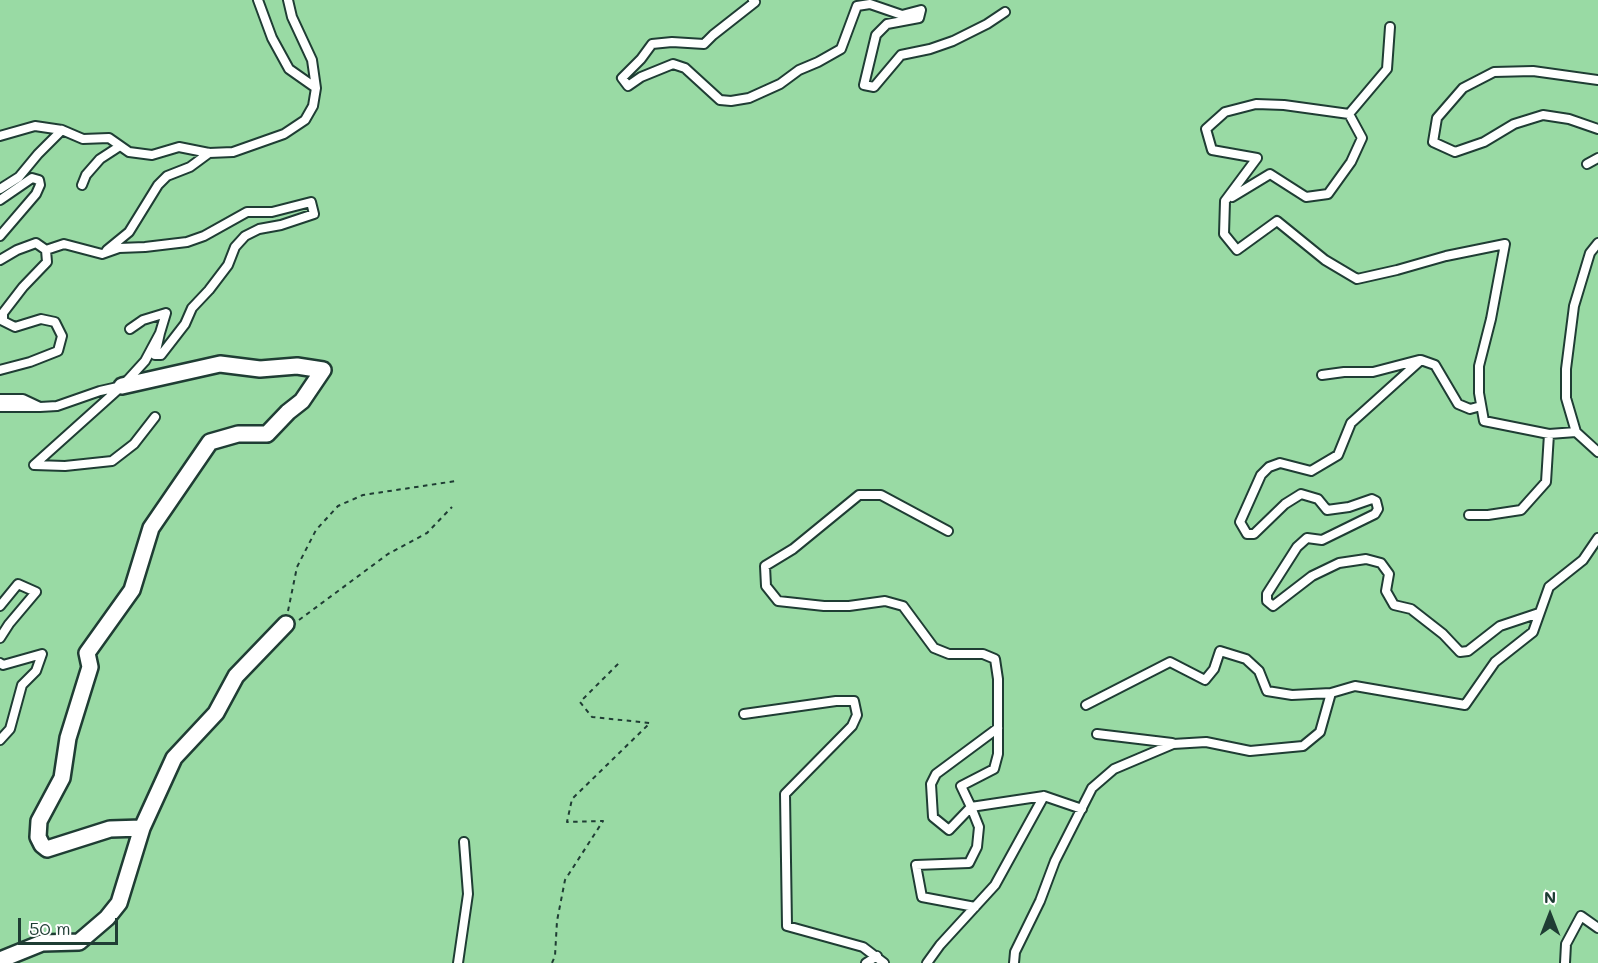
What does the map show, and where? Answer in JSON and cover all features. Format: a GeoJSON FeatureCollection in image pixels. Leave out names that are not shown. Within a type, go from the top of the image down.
{"type":"FeatureCollection","features":[{"type":"Feature","properties":{"kind":"street"},"geometry":{"type":"LineString","coordinates":[[122,386],[220,364],[260,369],[297,366],[323,370],[302,401],[267,434],[238,434],[210,442],[151,528],[132,590],[87,653],[90,667],[68,738],[63,778],[39,821],[38,837],[47,849],[110,829],[142,828]]}},
{"type":"Feature","properties":{"kind":"street"},"geometry":{"type":"LineString","coordinates":[[0,960],[42,943],[79,942],[107,918],[119,903],[142,828],[174,758],[216,713],[236,676],[285,624]]}},
{"type":"Feature","properties":{"kind":"lane"},"geometry":{"type":"LineString","coordinates":[[258,0],[272,38],[289,69],[316,88]]}},
{"type":"Feature","properties":{"kind":"lane"},"geometry":{"type":"LineString","coordinates":[[0,136],[35,126],[62,130],[83,139],[109,138],[129,152],[152,155],[179,147],[209,153],[233,152],[284,134],[305,120],[313,106],[316,88],[312,60],[292,17],[288,0]]}},
{"type":"Feature","properties":{"kind":"lane"},"geometry":{"type":"LineString","coordinates":[[753,0],[755,2],[713,34],[704,44],[672,42],[652,44],[635,66],[622,78],[628,87],[641,76],[673,64],[685,68],[720,100],[749,98],[780,84],[799,70],[841,49],[857,6],[870,4],[902,15],[921,10],[919,18],[886,24],[876,35],[864,85],[874,87],[901,55],[930,49],[953,40],[987,24],[1005,12]]}},
{"type":"Feature","properties":{"kind":"lane"},"geometry":{"type":"LineString","coordinates":[[1349,114],[1387,69],[1390,27]]}},
{"type":"Feature","properties":{"kind":"lane"},"geometry":{"type":"LineString","coordinates":[[1598,81],[1533,70],[1494,72],[1463,88],[1437,118],[1433,142],[1455,152],[1484,142],[1514,124],[1543,115],[1569,119],[1598,129]]}},
{"type":"Feature","properties":{"kind":"lane"},"geometry":{"type":"LineString","coordinates":[[1349,114],[1284,105],[1256,104],[1225,112],[1206,129],[1212,150],[1257,158],[1225,201],[1224,234],[1237,250],[1277,221],[1325,260],[1356,279],[1457,253],[1505,244],[1491,319],[1479,366],[1484,421],[1549,434],[1576,432]]}},
{"type":"Feature","properties":{"kind":"lane"},"geometry":{"type":"LineString","coordinates":[[1225,201],[1270,174],[1306,197],[1328,194],[1351,162],[1362,138],[1349,114]]}},
{"type":"Feature","properties":{"kind":"lane"},"geometry":{"type":"LineString","coordinates":[[0,189],[20,177],[38,154],[62,130]]}},
{"type":"Feature","properties":{"kind":"lane"},"geometry":{"type":"LineString","coordinates":[[82,185],[86,175],[100,159],[120,146]]}},
{"type":"Feature","properties":{"kind":"lane"},"geometry":{"type":"LineString","coordinates":[[102,254],[129,232],[158,185],[168,176],[190,167],[209,153]]}},
{"type":"Feature","properties":{"kind":"lane"},"geometry":{"type":"LineString","coordinates":[[1587,164],[1598,159]]}},
{"type":"Feature","properties":{"kind":"lane"},"geometry":{"type":"LineString","coordinates":[[0,200],[32,178],[39,180],[40,185],[36,194],[0,236]]}},
{"type":"Feature","properties":{"kind":"lane"},"geometry":{"type":"LineString","coordinates":[[46,250],[64,244],[102,254],[119,248],[187,242],[204,236],[247,212],[272,212],[311,202],[314,213],[302,219],[245,236],[235,247],[228,265],[192,308],[185,324],[160,355],[155,355],[166,313],[143,320],[130,329]]}},
{"type":"Feature","properties":{"kind":"lane"},"geometry":{"type":"LineString","coordinates":[[0,260],[36,243],[46,250]]}},
{"type":"Feature","properties":{"kind":"lane"},"geometry":{"type":"LineString","coordinates":[[1598,243],[1590,253],[1574,306],[1566,369],[1566,398],[1576,432],[1598,452]]}},
{"type":"Feature","properties":{"kind":"lane"},"geometry":{"type":"LineString","coordinates":[[0,370],[30,363],[58,351],[62,336],[55,322],[41,319],[15,327],[3,321],[3,313],[23,287],[47,262],[46,250]]}},
{"type":"Feature","properties":{"kind":"lane"},"geometry":{"type":"LineString","coordinates":[[155,417],[134,444],[112,461],[34,465],[122,386],[145,361],[160,333]]}},
{"type":"Feature","properties":{"kind":"lane"},"geometry":{"type":"LineString","coordinates":[[1322,375],[1373,372],[1420,360],[1435,365],[1458,404],[1470,409],[1481,406]]}},
{"type":"Feature","properties":{"kind":"lane"},"geometry":{"type":"LineString","coordinates":[[1420,360],[1351,423],[1338,455],[1311,471],[1280,463],[1269,467],[1261,475],[1240,522],[1247,534],[1254,534],[1285,504],[1301,494],[1318,499],[1327,510],[1349,507],[1372,500],[1376,501],[1378,509],[1375,514],[1322,540],[1307,538],[1297,547],[1267,594],[1267,601],[1273,606],[1312,576],[1339,562],[1366,559],[1381,563],[1389,574],[1386,591],[1394,605],[1411,609],[1443,634],[1460,652],[1468,651],[1500,626],[1539,613]]}},
{"type":"Feature","properties":{"kind":"lane"},"geometry":{"type":"LineString","coordinates":[[0,407],[57,406],[122,386]]}},
{"type":"Feature","properties":{"kind":"lane"},"geometry":{"type":"LineString","coordinates":[[0,399],[22,399],[40,407]]}},
{"type":"Feature","properties":{"kind":"lane"},"geometry":{"type":"LineString","coordinates":[[1469,515],[1488,515],[1521,510],[1545,482],[1549,434]]}},
{"type":"Feature","properties":{"kind":"lane"},"geometry":{"type":"LineString","coordinates":[[948,531],[881,495],[860,495],[793,549],[765,566],[766,586],[778,601],[824,606],[849,606],[885,601],[903,606],[934,648],[949,654],[983,654],[995,659],[998,679],[998,754],[994,769],[961,786],[979,827],[978,847],[969,862],[916,865],[922,897],[975,907]]}},
{"type":"Feature","properties":{"kind":"lane"},"geometry":{"type":"LineString","coordinates":[[1086,705],[1170,662],[1205,680],[1214,669],[1220,651],[1246,659],[1259,671],[1267,691],[1292,695],[1331,693],[1355,686],[1465,705],[1495,662],[1533,632],[1549,587],[1583,560],[1598,538]]}},
{"type":"Feature","properties":{"kind":"lane"},"geometry":{"type":"LineString","coordinates":[[0,606],[18,584],[36,592],[0,638]]}},
{"type":"Feature","properties":{"kind":"lane"},"geometry":{"type":"LineString","coordinates":[[0,663],[3,665],[42,654],[36,671],[22,685],[10,729],[0,740]]}},
{"type":"Feature","properties":{"kind":"lane"},"geometry":{"type":"LineString","coordinates":[[1097,734],[1173,744],[1206,742],[1250,751],[1303,746],[1320,732],[1331,693]]}},
{"type":"Feature","properties":{"kind":"lane"},"geometry":{"type":"LineString","coordinates":[[744,714],[836,701],[854,701],[857,715],[852,726],[785,794],[787,926],[863,947],[884,963]]}},
{"type":"Feature","properties":{"kind":"lane"},"geometry":{"type":"LineString","coordinates":[[998,728],[936,774],[931,784],[933,818],[949,830],[971,807],[1044,796],[1082,809]]}},
{"type":"Feature","properties":{"kind":"lane"},"geometry":{"type":"LineString","coordinates":[[1014,963],[1015,952],[1041,901],[1055,861],[1092,788],[1114,770],[1173,744]]}},
{"type":"Feature","properties":{"kind":"lane"},"geometry":{"type":"LineString","coordinates":[[927,963],[940,945],[995,885],[1044,796]]}},
{"type":"Feature","properties":{"kind":"lane"},"geometry":{"type":"LineString","coordinates":[[458,963],[468,894],[464,842]]}},
{"type":"Feature","properties":{"kind":"lane"},"geometry":{"type":"LineString","coordinates":[[1565,963],[1566,944],[1581,916],[1598,928]]}},
{"type":"Feature","properties":{"kind":"lane"},"geometry":{"type":"LineString","coordinates":[[866,963],[877,956]]}},
{"type":"Feature","properties":{"kind":"path"},"geometry":{"type":"LineString","coordinates":[[452,507],[427,533],[388,554],[299,620],[285,624],[297,567],[316,530],[338,506],[363,495],[456,481]]}},
{"type":"Feature","properties":{"kind":"path"},"geometry":{"type":"LineString","coordinates":[[552,963],[555,956],[557,921],[565,880],[603,820],[567,822],[572,799],[650,723],[592,717],[580,702],[620,662]]}},
{"type":"Feature","properties":{"kind":"green space"},"geometry":{"type":"Polygon","coordinates":[[[0,0],[1598,0],[1598,963],[0,963],[0,0]]]}}]}
